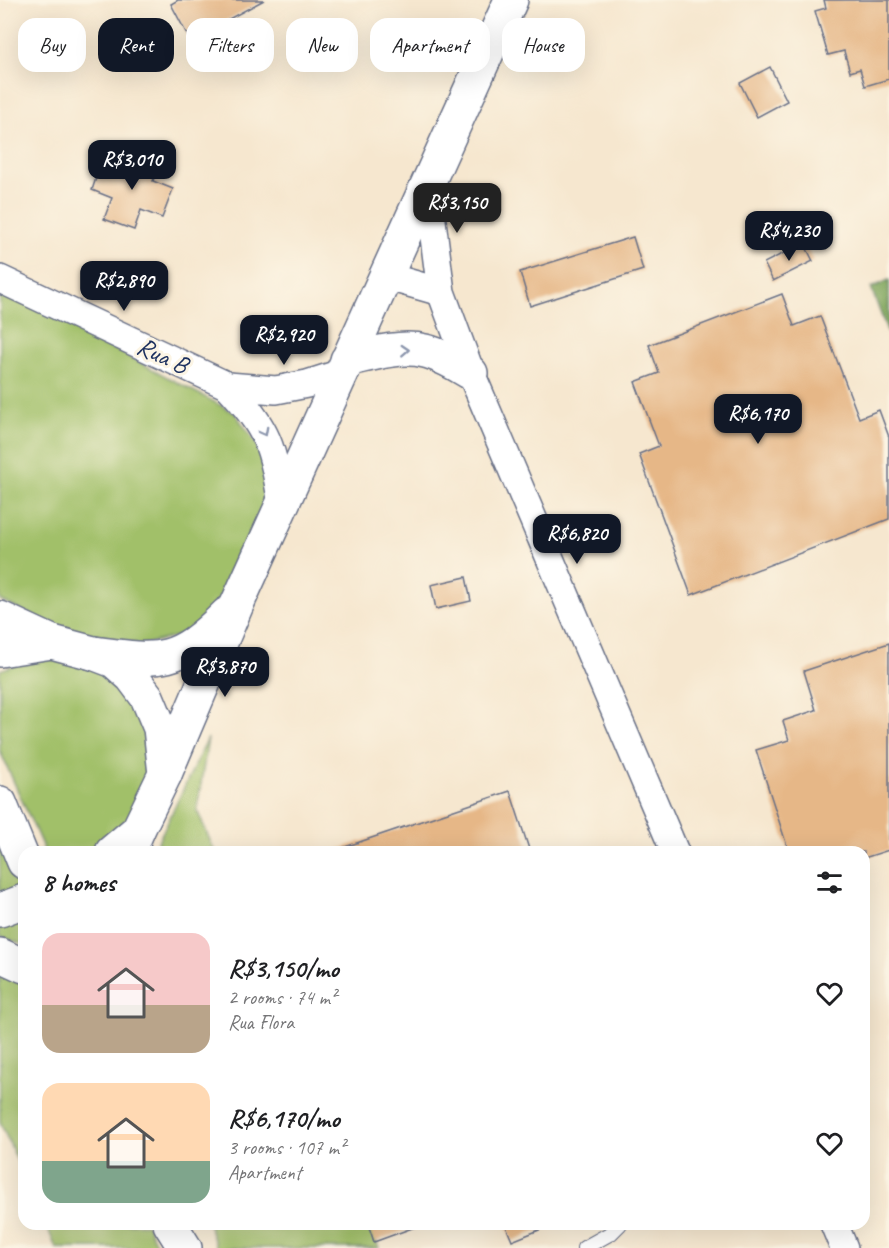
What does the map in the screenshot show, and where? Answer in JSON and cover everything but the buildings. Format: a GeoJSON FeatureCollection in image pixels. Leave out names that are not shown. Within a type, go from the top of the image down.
{"type":"FeatureCollection","features":[{"type":"Feature","properties":{"kind":"main road"},"geometry":{"type":"LineString","coordinates":[[133,841],[165,774],[238,602],[427,181],[511,0]]}},
{"type":"Feature","properties":{"kind":"main road"},"geometry":{"type":"LineString","coordinates":[[344,367],[388,351],[408,349],[443,357],[471,373]]}},
{"type":"Feature","properties":{"kind":"main road"},"geometry":{"type":"LineString","coordinates":[[93,653],[137,659],[158,658],[177,653],[201,639],[238,602]]}},
{"type":"Feature","properties":{"kind":"main road"},"geometry":{"type":"LineString","coordinates":[[0,618],[52,642],[114,661],[132,677],[147,697],[160,728],[165,774]]}},
{"type":"Feature","properties":{"kind":"main road"},"geometry":{"type":"LineString","coordinates":[[0,650],[52,642]]}},
{"type":"Feature","properties":{"kind":"main road"},"geometry":{"type":"LineString","coordinates":[[0,803],[18,847]]}},
{"type":"Feature","properties":{"kind":"main road"},"geometry":{"type":"LineString","coordinates":[[0,910],[18,904]]}},
{"type":"Feature","properties":{"kind":"main road"},"geometry":{"type":"LineString","coordinates":[[0,955],[18,963]]}},
{"type":"Feature","properties":{"kind":"main road"},"geometry":{"type":"LineString","coordinates":[[174,1230],[187,1248]]}},
{"type":"Feature","properties":{"kind":"main road"},"geometry":{"type":"LineString","coordinates":[[180,1230],[187,1248]]}},
{"type":"Feature","properties":{"kind":"main road"},"geometry":{"type":"LineString","coordinates":[[186,1230],[187,1248]]}},
{"type":"Feature","properties":{"kind":"street"},"geometry":{"type":"LineString","coordinates":[[427,181],[441,292],[471,373],[672,846]]}},
{"type":"Feature","properties":{"kind":"street"},"geometry":{"type":"LineString","coordinates":[[385,276],[441,292]]}},
{"type":"Feature","properties":{"kind":"street","name":"Rua B"},"geometry":{"type":"LineString","coordinates":[[0,279],[228,386]]}},
{"type":"Feature","properties":{"kind":"street"},"geometry":{"type":"LineString","coordinates":[[228,386],[276,390],[307,384],[344,367]]}},
{"type":"Feature","properties":{"kind":"street"},"geometry":{"type":"LineString","coordinates":[[228,386],[250,410],[269,441],[282,504]]}},
{"type":"Feature","properties":{"kind":"street"},"geometry":{"type":"LineString","coordinates":[[836,1230],[844,1248]]}},
{"type":"Feature","properties":{"kind":"lane"},"geometry":{"type":"LineString","coordinates":[[584,1248],[614,1230]]}},
{"type":"Feature","properties":{"kind":"green space"},"geometry":{"type":"Polygon","coordinates":[[[889,280],[889,336],[871,288],[889,280]]]}},
{"type":"Feature","properties":{"kind":"green space"},"geometry":{"type":"Polygon","coordinates":[[[0,288],[235,413],[258,446],[269,497],[224,594],[189,633],[142,645],[52,625],[0,600],[0,288]]]}},
{"type":"Feature","properties":{"kind":"green space"},"geometry":{"type":"Polygon","coordinates":[[[75,658],[116,674],[142,704],[155,752],[129,828],[100,846],[42,846],[0,751],[0,670],[32,659],[75,658]]]}},
{"type":"Feature","properties":{"kind":"green space"},"geometry":{"type":"Polygon","coordinates":[[[208,738],[197,810],[212,846],[156,846],[208,738]]]}},
{"type":"Feature","properties":{"kind":"green space"},"geometry":{"type":"Polygon","coordinates":[[[0,832],[18,872],[18,888],[0,895],[0,832]]]}},
{"type":"Feature","properties":{"kind":"green space"},"geometry":{"type":"Polygon","coordinates":[[[18,915],[18,943],[0,936],[0,920],[18,915]]]}},
{"type":"Feature","properties":{"kind":"green space"},"geometry":{"type":"Polygon","coordinates":[[[0,968],[18,978],[18,1162],[0,1122],[0,968]]]}},
{"type":"Feature","properties":{"kind":"green space"},"geometry":{"type":"Polygon","coordinates":[[[48,1230],[150,1230],[158,1248],[56,1248],[48,1230]]]}},
{"type":"Feature","properties":{"kind":"green space"},"geometry":{"type":"Polygon","coordinates":[[[210,1230],[372,1230],[379,1248],[217,1248],[210,1230]]]}}]}
